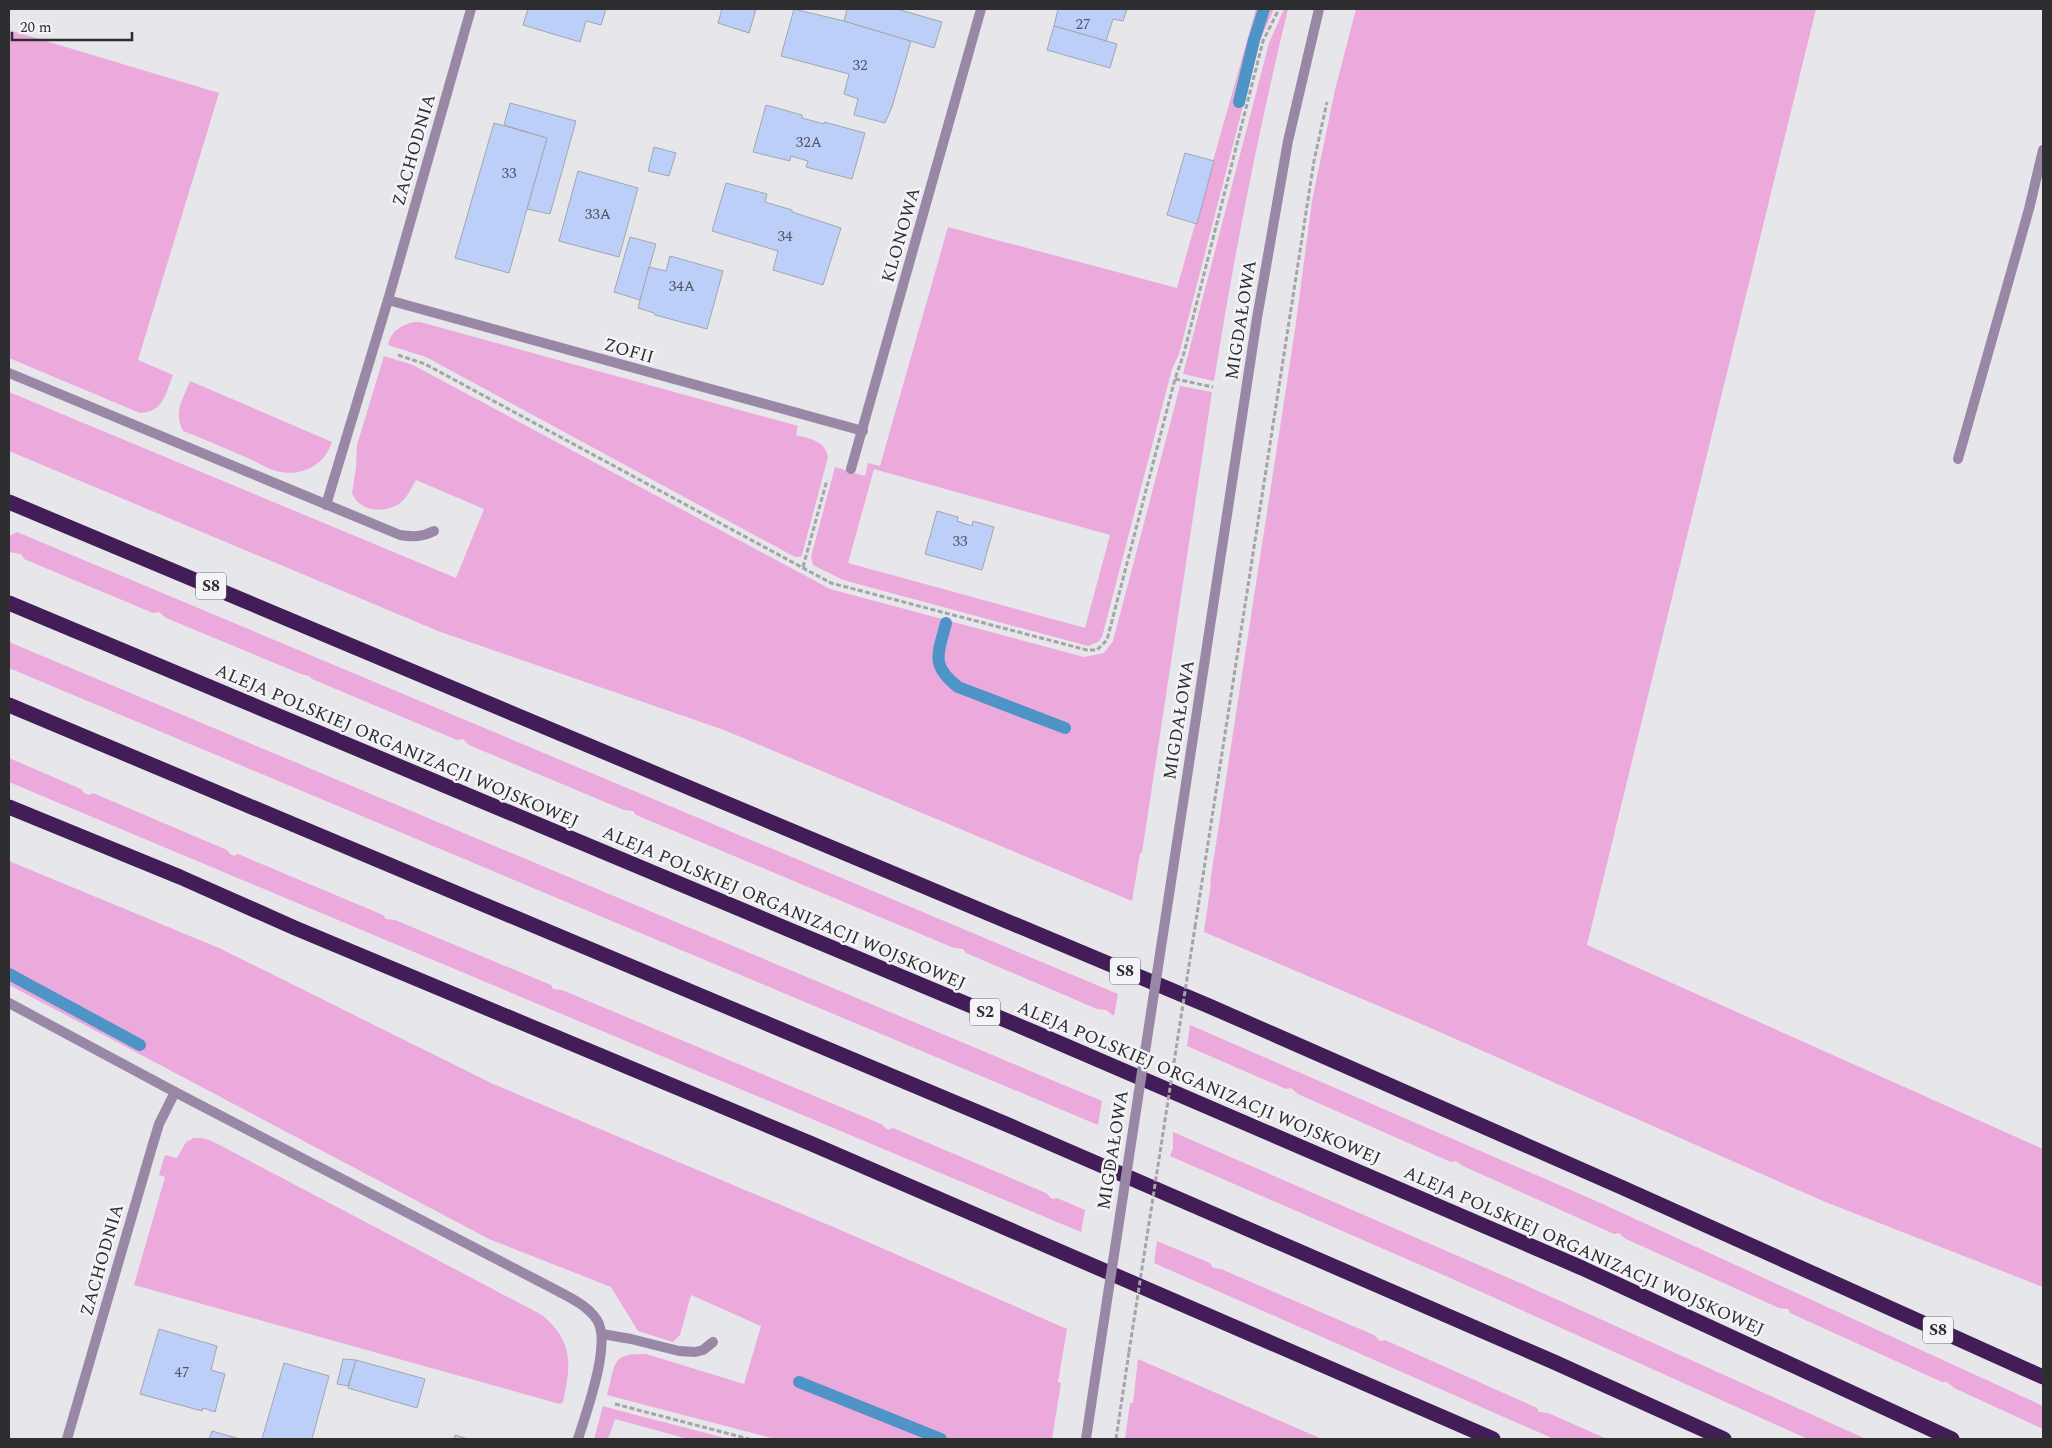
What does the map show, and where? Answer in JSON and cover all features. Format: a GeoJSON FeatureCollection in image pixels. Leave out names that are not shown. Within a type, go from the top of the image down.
{"type":"FeatureCollection","features":[{"type":"Feature","properties":{"kind":"highway","name":"S8"},"geometry":{"type":"LineString","coordinates":[[13,505],[1209,1006],[1621,1187],[2043,1377]]}},
{"type":"Feature","properties":{"kind":"highway","name":"ALEJA POLSKIEJ ORGANIZACJI WOJSKOWEJ"},"geometry":{"type":"LineString","coordinates":[[9,603],[1063,1045],[1582,1268],[1952,1439]]}},
{"type":"Feature","properties":{"kind":"highway"},"geometry":{"type":"LineString","coordinates":[[9,704],[1013,1127],[1545,1358],[1724,1439]]}},
{"type":"Feature","properties":{"kind":"highway"},"geometry":{"type":"LineString","coordinates":[[9,808],[180,877],[295,928],[821,1148],[1493,1439]]}},
{"type":"Feature","properties":{"kind":"street","name":"ZACHODNIA"},"geometry":{"type":"LineString","coordinates":[[326,505],[374,348],[471,9]]}},
{"type":"Feature","properties":{"kind":"street","name":"KLONOWA"},"geometry":{"type":"LineString","coordinates":[[851,469],[981,9]]}},
{"type":"Feature","properties":{"kind":"street","name":"MIGDAŁOWA"},"geometry":{"type":"LineString","coordinates":[[1086,1439],[1257,318],[1288,141],[1319,9]]}},
{"type":"Feature","properties":{"kind":"street"},"geometry":{"type":"LineString","coordinates":[[1958,460],[2029,209],[2043,150]]}},
{"type":"Feature","properties":{"kind":"street","name":"ZOFII"},"geometry":{"type":"LineString","coordinates":[[388,300],[863,431]]}},
{"type":"Feature","properties":{"kind":"street"},"geometry":{"type":"LineString","coordinates":[[9,373],[400,535],[414,537],[426,535],[434,531]]}},
{"type":"Feature","properties":{"kind":"street"},"geometry":{"type":"LineString","coordinates":[[9,1003],[175,1092],[554,1289],[589,1311],[598,1321],[603,1341],[595,1381],[578,1439]]}},
{"type":"Feature","properties":{"kind":"street","name":"ZACHODNIA"},"geometry":{"type":"LineString","coordinates":[[67,1439],[159,1124],[175,1092]]}},
{"type":"Feature","properties":{"kind":"street"},"geometry":{"type":"LineString","coordinates":[[602,1334],[687,1352],[703,1350],[713,1342]]}},
{"type":"Feature","properties":{"kind":"path"},"geometry":{"type":"LineString","coordinates":[[374,348],[425,364],[836,584],[1087,650],[1097,650],[1107,640],[1175,378],[1184,353],[1263,40],[1279,9]]}},
{"type":"Feature","properties":{"kind":"path"},"geometry":{"type":"LineString","coordinates":[[1116,1439],[1314,161],[1328,96]]}},
{"type":"Feature","properties":{"kind":"path"},"geometry":{"type":"LineString","coordinates":[[1175,378],[1213,386]]}},
{"type":"Feature","properties":{"kind":"path"},"geometry":{"type":"LineString","coordinates":[[803,567],[829,473]]}},
{"type":"Feature","properties":{"kind":"path"},"geometry":{"type":"LineString","coordinates":[[614,1404],[749,1439]]}},
{"type":"Feature","properties":{"kind":"shaded area"},"geometry":{"type":"Polygon","coordinates":[[[1256,9],[1274,9],[1260,40],[1179,354],[1172,369],[1102,637],[1098,642],[1088,646],[843,580],[813,565],[811,557],[835,467],[865,476],[868,463],[880,466],[948,227],[1177,288],[1256,9]],[[874,469],[848,563],[1085,628],[1110,535],[874,469]]]}},
{"type":"Feature","properties":{"kind":"shaded area"},"geometry":{"type":"Polygon","coordinates":[[[1284,9],[1288,9],[1247,194],[1214,381],[1183,374],[1269,43],[1284,9]]]}},
{"type":"Feature","properties":{"kind":"shaded area"},"geometry":{"type":"Polygon","coordinates":[[[1356,9],[1816,9],[1587,945],[2043,1149],[2043,1287],[1823,1201],[1426,1026],[1204,932],[1295,330],[1312,201],[1335,90],[1356,9]]]}},
{"type":"Feature","properties":{"kind":"shaded area"},"geometry":{"type":"Polygon","coordinates":[[[9,30],[219,93],[138,360],[173,375],[159,406],[148,412],[140,413],[9,358],[9,30]]]}},
{"type":"Feature","properties":{"kind":"shaded area"},"geometry":{"type":"Polygon","coordinates":[[[414,322],[420,322],[798,426],[796,435],[816,441],[824,447],[828,457],[802,555],[795,557],[426,357],[388,345],[389,340],[397,329],[414,322]]]}},
{"type":"Feature","properties":{"kind":"shaded area"},"geometry":{"type":"Polygon","coordinates":[[[384,356],[413,365],[830,589],[1084,657],[1104,653],[1113,641],[1180,386],[1212,392],[1142,853],[1140,853],[1132,901],[724,730],[438,631],[9,451],[9,392],[456,578],[484,509],[416,480],[403,501],[387,509],[380,510],[366,507],[355,499],[352,493],[357,445],[384,356]]]}},
{"type":"Feature","properties":{"kind":"shaded area"},"geometry":{"type":"Polygon","coordinates":[[[190,381],[332,442],[329,450],[312,467],[297,472],[280,472],[183,431],[180,424],[179,411],[190,381]]]}},
{"type":"Feature","properties":{"kind":"shaded area"},"geometry":{"type":"Polygon","coordinates":[[[17,532],[1118,994],[1114,1016],[1106,1010],[1097,1009],[966,953],[963,949],[954,948],[636,815],[633,811],[624,810],[469,745],[463,739],[457,740],[312,679],[309,676],[166,618],[159,612],[153,613],[24,559],[21,554],[9,552],[9,536],[17,532]]]}},
{"type":"Feature","properties":{"kind":"shaded area"},"geometry":{"type":"Polygon","coordinates":[[[9,642],[1102,1101],[1098,1125],[9,668],[9,642]]]}},
{"type":"Feature","properties":{"kind":"shaded area"},"geometry":{"type":"Polygon","coordinates":[[[9,758],[81,789],[84,793],[89,795],[93,793],[227,850],[234,856],[238,854],[383,915],[386,919],[395,920],[551,985],[553,989],[562,990],[881,1124],[888,1130],[893,1128],[1046,1193],[1052,1199],[1057,1198],[1085,1210],[1081,1232],[9,782],[9,758]]]}},
{"type":"Feature","properties":{"kind":"shaded area"},"geometry":{"type":"Polygon","coordinates":[[[9,861],[219,948],[491,1083],[845,1232],[1067,1329],[1058,1382],[1061,1383],[1052,1439],[775,1439],[607,1395],[616,1363],[620,1358],[634,1354],[646,1354],[744,1384],[761,1326],[691,1295],[680,1335],[673,1342],[638,1331],[611,1287],[489,1239],[9,985],[9,861]]]}},
{"type":"Feature","properties":{"kind":"shaded area"},"geometry":{"type":"Polygon","coordinates":[[[1190,1025],[1596,1201],[2043,1406],[2043,1429],[1954,1388],[1947,1382],[1942,1382],[1790,1313],[1788,1309],[1779,1308],[1626,1239],[1619,1233],[1614,1234],[1463,1166],[1456,1161],[1451,1162],[1298,1094],[1291,1088],[1286,1089],[1187,1046],[1190,1025]]]}},
{"type":"Feature","properties":{"kind":"shaded area"},"geometry":{"type":"Polygon","coordinates":[[[1173,1132],[1527,1286],[1866,1439],[1808,1439],[1448,1277],[1170,1156],[1173,1148],[1173,1132]]]}},
{"type":"Feature","properties":{"kind":"shaded area"},"geometry":{"type":"Polygon","coordinates":[[[194,1138],[212,1141],[542,1315],[560,1335],[568,1355],[568,1377],[563,1402],[560,1404],[134,1285],[165,1177],[159,1175],[165,1155],[177,1158],[186,1142],[194,1138]]]}},
{"type":"Feature","properties":{"kind":"shaded area"},"geometry":{"type":"Polygon","coordinates":[[[1157,1241],[1210,1263],[1213,1268],[1221,1269],[1374,1335],[1380,1341],[1385,1340],[1537,1408],[1539,1412],[1548,1413],[1607,1439],[1554,1439],[1154,1263],[1157,1241]]]}},
{"type":"Feature","properties":{"kind":"shaded area"},"geometry":{"type":"Polygon","coordinates":[[[1138,1359],[1322,1439],[1125,1439],[1130,1403],[1133,1403],[1138,1359]]]}},
{"type":"Feature","properties":{"kind":"shaded area"},"geometry":{"type":"Polygon","coordinates":[[[603,1406],[729,1439],[688,1439],[615,1419],[608,1439],[594,1439],[603,1406]]]}},
{"type":"Feature","properties":{"kind":"building"},"geometry":{"type":"Polygon","coordinates":[[[528,9],[606,9],[601,25],[586,21],[580,42],[523,25],[528,9]]]}},
{"type":"Feature","properties":{"kind":"building"},"geometry":{"type":"Polygon","coordinates":[[[722,9],[756,9],[749,33],[718,23],[722,9]]]}},
{"type":"Feature","properties":{"kind":"building"},"geometry":{"type":"Polygon","coordinates":[[[794,9],[844,21],[911,41],[892,107],[885,123],[854,115],[858,99],[844,94],[849,74],[781,56],[794,9]]]}},
{"type":"Feature","properties":{"kind":"building"},"geometry":{"type":"Polygon","coordinates":[[[847,9],[897,9],[942,22],[934,48],[844,21],[847,9]]]}},
{"type":"Feature","properties":{"kind":"building"},"geometry":{"type":"Polygon","coordinates":[[[1058,9],[1127,9],[1123,21],[1113,19],[1106,41],[1054,26],[1058,9]]]}},
{"type":"Feature","properties":{"kind":"building"},"geometry":{"type":"Polygon","coordinates":[[[1054,26],[1117,44],[1110,68],[1047,50],[1054,26]]]}},
{"type":"Feature","properties":{"kind":"building"},"geometry":{"type":"Polygon","coordinates":[[[510,103],[576,121],[550,214],[527,209],[547,138],[504,125],[510,103]]]}},
{"type":"Feature","properties":{"kind":"building"},"geometry":{"type":"Polygon","coordinates":[[[766,105],[802,115],[802,118],[865,133],[852,179],[806,167],[808,161],[791,156],[790,161],[753,152],[766,105]]]}},
{"type":"Feature","properties":{"kind":"building"},"geometry":{"type":"Polygon","coordinates":[[[494,123],[547,138],[509,273],[455,258],[494,123]]]}},
{"type":"Feature","properties":{"kind":"building"},"geometry":{"type":"Polygon","coordinates":[[[654,147],[676,153],[669,176],[648,171],[654,147]]]}},
{"type":"Feature","properties":{"kind":"building"},"geometry":{"type":"Polygon","coordinates":[[[1185,153],[1214,161],[1197,224],[1167,215],[1185,153]]]}},
{"type":"Feature","properties":{"kind":"building"},"geometry":{"type":"Polygon","coordinates":[[[578,171],[638,188],[619,257],[559,241],[578,171]]]}},
{"type":"Feature","properties":{"kind":"building"},"geometry":{"type":"Polygon","coordinates":[[[726,183],[767,194],[765,202],[841,228],[823,285],[773,270],[778,251],[712,231],[726,183]]]}},
{"type":"Feature","properties":{"kind":"building"},"geometry":{"type":"Polygon","coordinates":[[[630,237],[656,244],[640,300],[614,292],[630,237]]]}},
{"type":"Feature","properties":{"kind":"building"},"geometry":{"type":"Polygon","coordinates":[[[670,256],[723,271],[707,329],[655,315],[638,308],[649,267],[666,271],[670,256]]]}},
{"type":"Feature","properties":{"kind":"building"},"geometry":{"type":"Polygon","coordinates":[[[937,511],[958,517],[957,521],[972,526],[973,521],[994,527],[982,570],[925,554],[937,511]]]}},
{"type":"Feature","properties":{"kind":"building"},"geometry":{"type":"Polygon","coordinates":[[[159,1329],[217,1346],[211,1370],[225,1374],[215,1412],[203,1408],[202,1411],[140,1394],[159,1329]]]}},
{"type":"Feature","properties":{"kind":"building"},"geometry":{"type":"Polygon","coordinates":[[[343,1359],[356,1360],[348,1386],[337,1384],[343,1359]]]}},
{"type":"Feature","properties":{"kind":"building"},"geometry":{"type":"Polygon","coordinates":[[[356,1360],[425,1379],[417,1408],[348,1388],[356,1360]]]}},
{"type":"Feature","properties":{"kind":"building"},"geometry":{"type":"Polygon","coordinates":[[[284,1363],[329,1376],[312,1439],[262,1439],[284,1363]]]}},
{"type":"Feature","properties":{"kind":"building"},"geometry":{"type":"Polygon","coordinates":[[[212,1431],[240,1439],[209,1439],[212,1431]]]}},
{"type":"Feature","properties":{"kind":"building"},"geometry":{"type":"Polygon","coordinates":[[[455,1435],[468,1439],[454,1439],[455,1435]]]}},
{"type":"Feature","properties":{"kind":"waterway"},"geometry":{"type":"LineString","coordinates":[[1239,102],[1254,40],[1264,9]]}},
{"type":"Feature","properties":{"kind":"waterway"},"geometry":{"type":"LineString","coordinates":[[946,623],[938,658],[943,672],[958,687],[1065,728]]}},
{"type":"Feature","properties":{"kind":"waterway"},"geometry":{"type":"LineString","coordinates":[[9,974],[140,1045]]}},
{"type":"Feature","properties":{"kind":"waterway"},"geometry":{"type":"LineString","coordinates":[[799,1382],[941,1439]]}}]}
